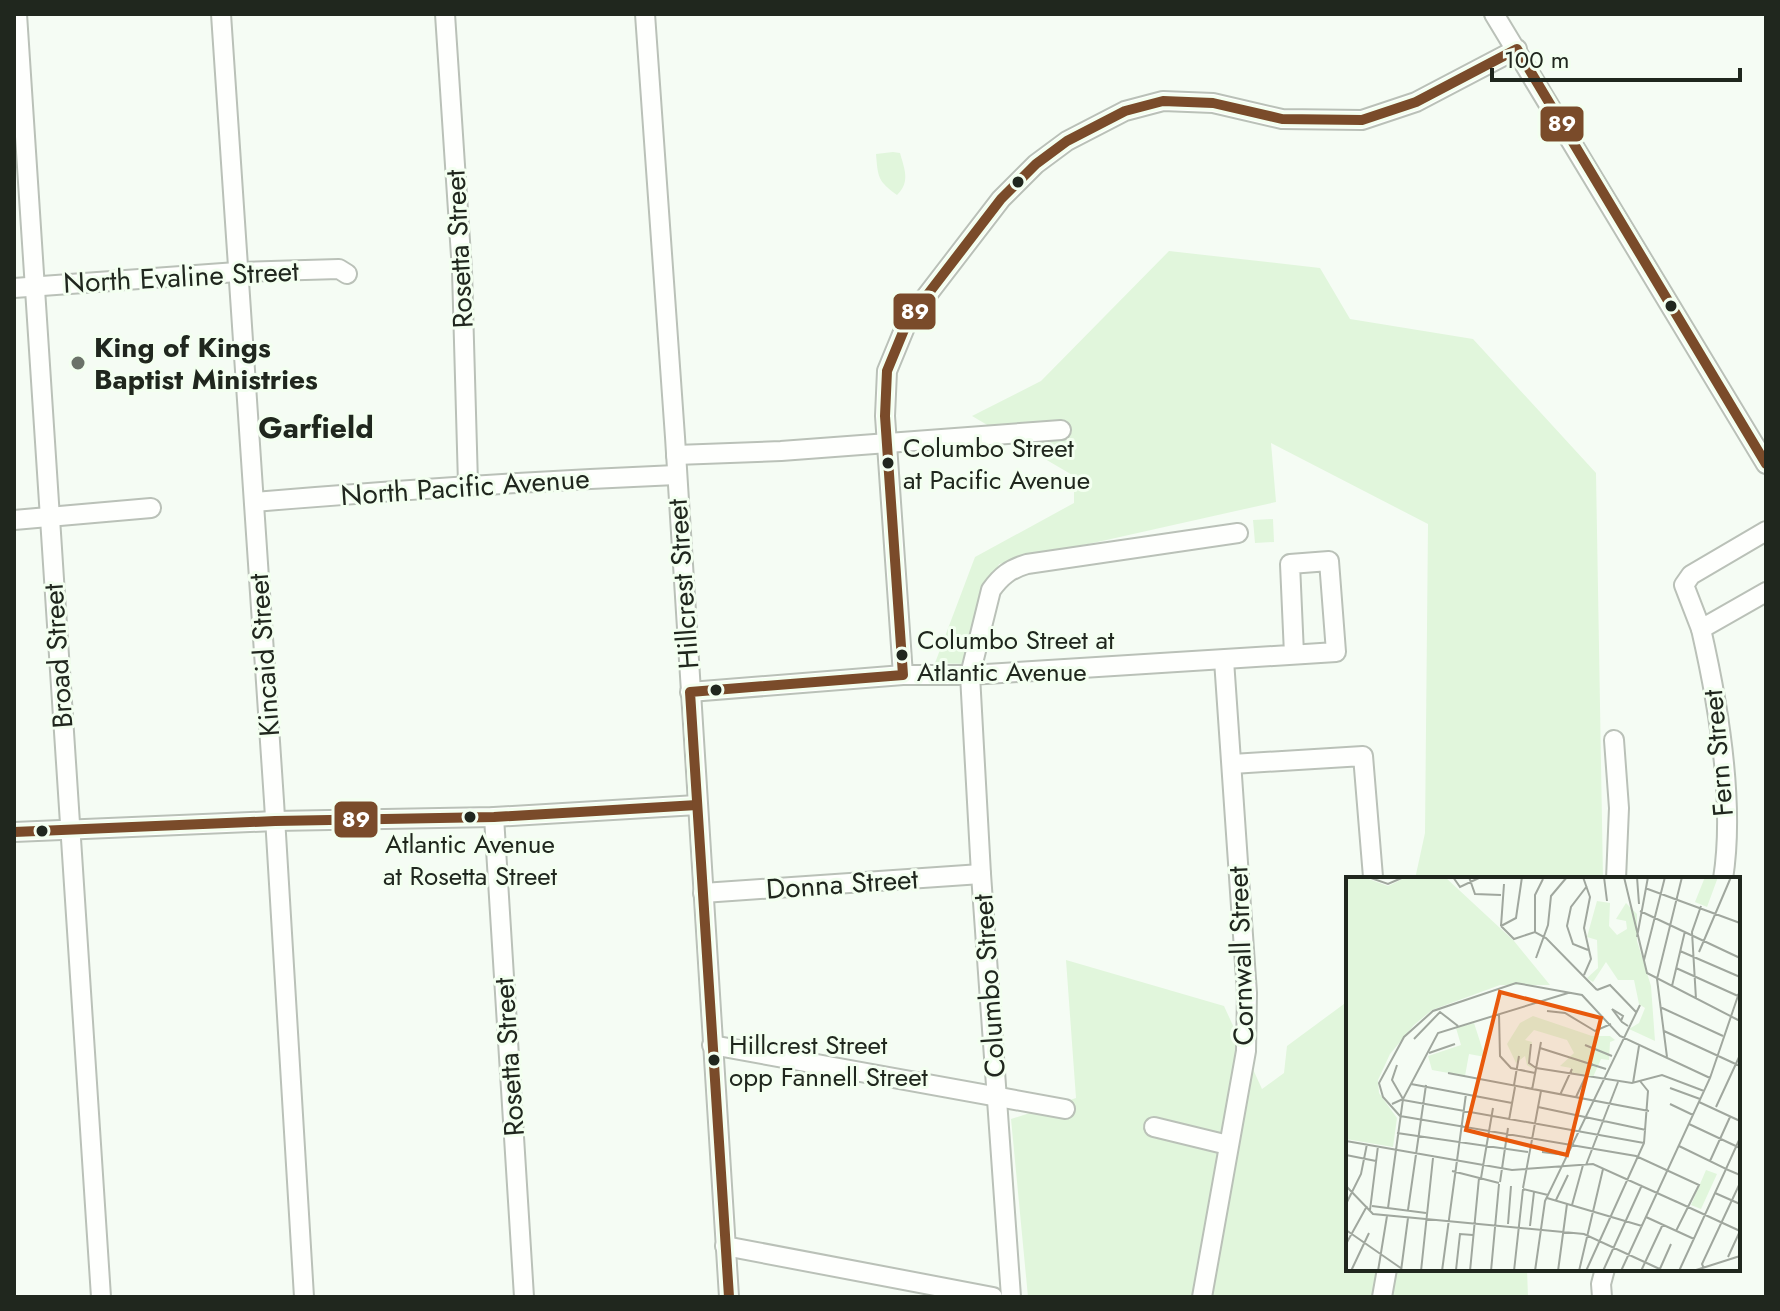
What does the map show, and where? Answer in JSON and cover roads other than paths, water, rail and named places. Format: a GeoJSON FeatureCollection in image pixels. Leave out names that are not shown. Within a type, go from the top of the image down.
{"type":"FeatureCollection","features":[{"type":"Feature","properties":{"kind":"street","name":"Broad Street"},"geometry":{"type":"LineString","coordinates":[[17,14],[101,1297]]}},
{"type":"Feature","properties":{"kind":"street","name":"Kincaid Street"},"geometry":{"type":"LineString","coordinates":[[221,14],[304,1297]]}},
{"type":"Feature","properties":{"kind":"street","name":"Rosetta Street"},"geometry":{"type":"LineString","coordinates":[[445,14],[462,271],[468,484]]}},
{"type":"Feature","properties":{"kind":"street","name":"Hillcrest Street"},"geometry":{"type":"LineString","coordinates":[[645,14],[729,1297]]}},
{"type":"Feature","properties":{"kind":"street"},"geometry":{"type":"LineString","coordinates":[[1494,14],[1766,464]]}},
{"type":"Feature","properties":{"kind":"street"},"geometry":{"type":"LineString","coordinates":[[903,675],[885,416],[887,371],[908,320],[1001,199],[1036,164],[1067,141],[1125,111],[1163,101],[1213,103],[1282,119],[1362,120],[1416,102],[1517,49]]}},
{"type":"Feature","properties":{"kind":"street","name":"North Evaline Street"},"geometry":{"type":"LineString","coordinates":[[14,288],[237,272],[339,269],[347,274]]}},
{"type":"Feature","properties":{"kind":"street"},"geometry":{"type":"LineString","coordinates":[[676,455],[1061,430]]}},
{"type":"Feature","properties":{"kind":"street","name":"North Pacific Avenue"},"geometry":{"type":"LineString","coordinates":[[254,502],[468,484],[676,475]]}},
{"type":"Feature","properties":{"kind":"street"},"geometry":{"type":"LineString","coordinates":[[14,520],[151,508]]}},
{"type":"Feature","properties":{"kind":"street","name":"Fern Street"},"geometry":{"type":"LineString","coordinates":[[1723,877],[1725,781],[1713,685],[1701,629],[1684,585],[1691,575],[1766,531]]}},
{"type":"Feature","properties":{"kind":"street","name":"Columbo Street"},"geometry":{"type":"LineString","coordinates":[[1011,1297],[970,675],[991,590],[999,578],[1027,564],[1238,533]]}},
{"type":"Feature","properties":{"kind":"street"},"geometry":{"type":"LineString","coordinates":[[690,692],[903,675],[970,675],[1336,652],[1329,561],[1290,564],[1294,654]]}},
{"type":"Feature","properties":{"kind":"street"},"geometry":{"type":"LineString","coordinates":[[1701,629],[1766,592]]}},
{"type":"Feature","properties":{"kind":"street","name":"Cornwall Street"},"geometry":{"type":"LineString","coordinates":[[1202,1297],[1246,1051],[1247,993],[1224,660]]}},
{"type":"Feature","properties":{"kind":"street"},"geometry":{"type":"LineString","coordinates":[[1614,740],[1619,808],[1616,877]]}},
{"type":"Feature","properties":{"kind":"street"},"geometry":{"type":"LineString","coordinates":[[1232,764],[1363,756],[1373,877]]}},
{"type":"Feature","properties":{"kind":"street"},"geometry":{"type":"LineString","coordinates":[[14,832],[275,821],[494,817],[697,805]]}},
{"type":"Feature","properties":{"kind":"street","name":"Rosetta Street"},"geometry":{"type":"LineString","coordinates":[[494,817],[524,1297]]}},
{"type":"Feature","properties":{"kind":"street","name":"Donna Street"},"geometry":{"type":"LineString","coordinates":[[703,893],[981,874]]}},
{"type":"Feature","properties":{"kind":"street"},"geometry":{"type":"LineString","coordinates":[[712,1045],[1065,1109]]}},
{"type":"Feature","properties":{"kind":"street"},"geometry":{"type":"LineString","coordinates":[[1154,1127],[1228,1145]]}},
{"type":"Feature","properties":{"kind":"street"},"geometry":{"type":"LineString","coordinates":[[725,1246],[993,1297]]}},
{"type":"Feature","properties":{"kind":"street"},"geometry":{"type":"LineString","coordinates":[[1382,1297],[1387,1271]]}},
{"type":"Feature","properties":{"kind":"street"},"geometry":{"type":"LineString","coordinates":[[1602,1297],[1604,1271]]}},
{"type":"Feature","properties":{"kind":"place","name":"King of Kings Baptist Ministries"},"geometry":{"type":"Point","coordinates":[78,363]}},
{"type":"Feature","properties":{"kind":"place","name":"Columbo Street at Pacific Avenue"},"geometry":{"type":"Point","coordinates":[888,463]}},
{"type":"Feature","properties":{"kind":"place","name":"Columbo Street at Atlantic Avenue"},"geometry":{"type":"Point","coordinates":[902,655]}},
{"type":"Feature","properties":{"kind":"place","name":"Atlantic Avenue at Rosetta Street"},"geometry":{"type":"Point","coordinates":[470,817]}},
{"type":"Feature","properties":{"kind":"place","name":"Hillcrest Street opp Fannell Street"},"geometry":{"type":"Point","coordinates":[714,1060]}},
{"type":"Feature","properties":{"kind":"district","name":"Garfield"},"geometry":{"type":"Point","coordinates":[316,427]}}]}
